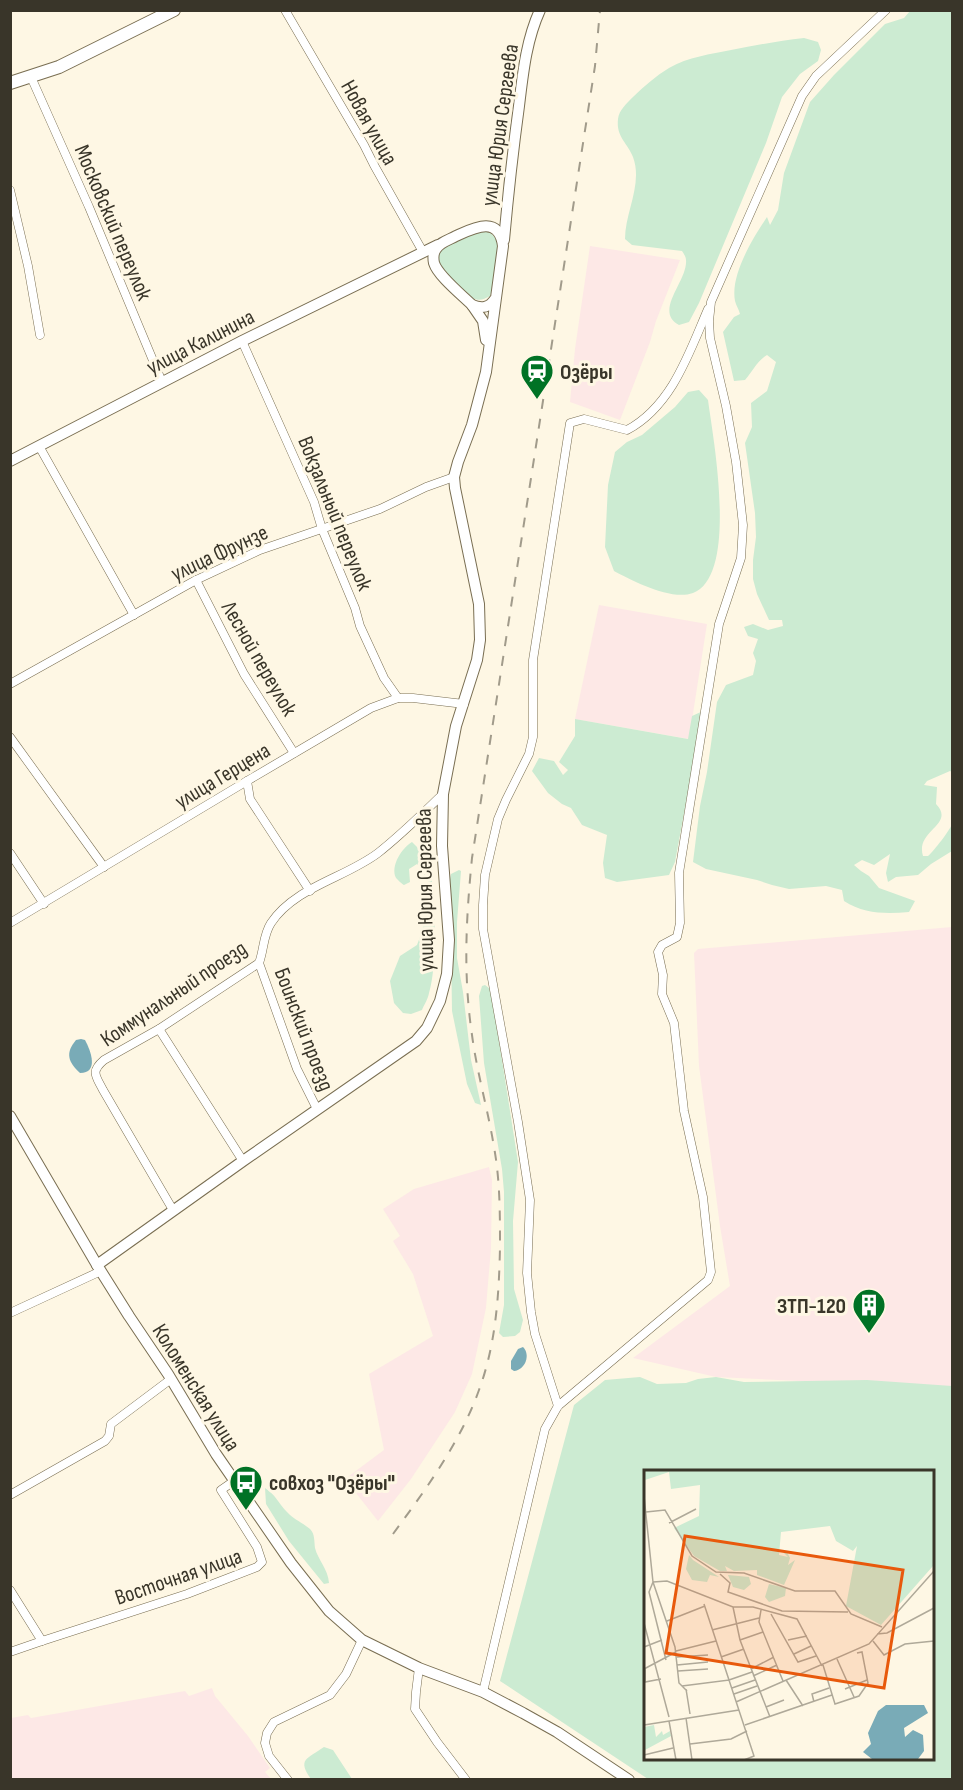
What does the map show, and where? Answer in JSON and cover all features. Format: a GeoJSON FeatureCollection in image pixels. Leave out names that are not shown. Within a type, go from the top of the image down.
{"type":"FeatureCollection","features":[{"type":"Feature","properties":{"kind":"main road"},"geometry":{"type":"LineString","coordinates":[[10,83],[59,67],[174,10]]}},
{"type":"Feature","properties":{"kind":"street","name":"Новая улица"},"geometry":{"type":"LineString","coordinates":[[285,10],[423,252]]}},
{"type":"Feature","properties":{"kind":"street","name":"улица Юрия Сергеева"},"geometry":{"type":"LineString","coordinates":[[503,246],[526,55],[532,27],[540,10]]}},
{"type":"Feature","properties":{"kind":"street"},"geometry":{"type":"LineString","coordinates":[[558,1406],[535,1334],[531,1312],[527,1273],[530,1200],[483,929],[485,875],[498,819],[529,754],[533,737],[533,660],[570,423],[584,419],[627,430],[656,409],[676,380],[802,96],[816,76],[886,10]]}},
{"type":"Feature","properties":{"kind":"street"},"geometry":{"type":"LineString","coordinates":[[10,78],[32,77]]}},
{"type":"Feature","properties":{"kind":"street","name":"Московский переулок"},"geometry":{"type":"LineString","coordinates":[[32,77],[162,382]]}},
{"type":"Feature","properties":{"kind":"street"},"geometry":{"type":"LineString","coordinates":[[10,190],[28,266],[40,335]]}},
{"type":"Feature","properties":{"kind":"street"},"geometry":{"type":"LineString","coordinates":[[438,270],[434,255],[442,243],[483,226],[489,226],[500,233],[503,246],[495,299],[488,306],[479,308],[472,305]]}},
{"type":"Feature","properties":{"kind":"street","name":"улица Калинина"},"geometry":{"type":"LineString","coordinates":[[10,461],[242,341],[442,243]]}},
{"type":"Feature","properties":{"kind":"street"},"geometry":{"type":"LineString","coordinates":[[410,258],[424,258],[472,305],[483,321],[489,354]]}},
{"type":"Feature","properties":{"kind":"street","name":"улица Юрия Сергеева"},"geometry":{"type":"LineString","coordinates":[[10,1313],[99,1268],[173,1210],[416,1041],[427,1028],[440,1001],[447,974],[448,940],[442,846],[443,794],[456,726],[477,660],[481,625],[454,477],[478,403],[489,354],[495,299]]}},
{"type":"Feature","properties":{"kind":"street"},"geometry":{"type":"LineString","coordinates":[[483,1692],[545,1429],[558,1406],[708,1280],[711,1272],[703,1197],[684,1111],[674,1023],[662,994],[662,966],[658,952],[662,945],[676,937],[680,923],[679,873],[719,624],[741,558],[743,525],[736,462],[710,338],[711,302]]}},
{"type":"Feature","properties":{"kind":"street","name":"Вокзальный переулок"},"geometry":{"type":"LineString","coordinates":[[242,341],[314,502],[322,529],[365,637],[384,678],[398,699]]}},
{"type":"Feature","properties":{"kind":"street"},"geometry":{"type":"LineString","coordinates":[[39,446],[134,615]]}},
{"type":"Feature","properties":{"kind":"street","name":"улица Фрунзе"},"geometry":{"type":"LineString","coordinates":[[10,684],[196,580],[260,550],[380,509],[426,487],[454,477]]}},
{"type":"Feature","properties":{"kind":"street","name":"Лесной переулок"},"geometry":{"type":"LineString","coordinates":[[196,580],[244,674],[294,753]]}},
{"type":"Feature","properties":{"kind":"street","name":"улица Герцена"},"geometry":{"type":"LineString","coordinates":[[10,924],[372,708],[398,699],[413,698],[464,704]]}},
{"type":"Feature","properties":{"kind":"street"},"geometry":{"type":"LineString","coordinates":[[10,737],[104,867]]}},
{"type":"Feature","properties":{"kind":"street"},"geometry":{"type":"LineString","coordinates":[[247,781],[250,799],[310,891]]}},
{"type":"Feature","properties":{"kind":"street","name":"Коммунальный проезд"},"geometry":{"type":"LineString","coordinates":[[173,1210],[103,1090],[95,1074],[96,1067],[104,1060],[159,1029],[259,963],[266,934],[280,912],[298,897],[377,854],[443,794]]}},
{"type":"Feature","properties":{"kind":"street"},"geometry":{"type":"LineString","coordinates":[[10,854],[44,904]]}},
{"type":"Feature","properties":{"kind":"street","name":"Боинский проезд"},"geometry":{"type":"LineString","coordinates":[[259,963],[297,1069],[317,1109]]}},
{"type":"Feature","properties":{"kind":"street"},"geometry":{"type":"LineString","coordinates":[[159,1029],[243,1161]]}},
{"type":"Feature","properties":{"kind":"street","name":"Коломенская улица"},"geometry":{"type":"LineString","coordinates":[[10,1116],[99,1268],[171,1379],[207,1440],[312,1591],[329,1611],[362,1640],[419,1668],[483,1692],[557,1732],[629,1779]]}},
{"type":"Feature","properties":{"kind":"street"},"geometry":{"type":"LineString","coordinates":[[10,1495],[105,1441],[109,1436],[111,1424],[171,1379]]}},
{"type":"Feature","properties":{"kind":"street","name":"Восточная улица"},"geometry":{"type":"LineString","coordinates":[[10,1652],[187,1594],[257,1567],[262,1562],[257,1547],[221,1490],[234,1481]]}},
{"type":"Feature","properties":{"kind":"street"},"geometry":{"type":"LineString","coordinates":[[10,1590],[42,1641]]}},
{"type":"Feature","properties":{"kind":"street"},"geometry":{"type":"LineString","coordinates":[[288,1779],[269,1756],[265,1743],[267,1732],[274,1722],[330,1695],[346,1674],[362,1640]]}},
{"type":"Feature","properties":{"kind":"street"},"geometry":{"type":"LineString","coordinates":[[419,1668],[416,1709],[437,1742],[466,1779]]}},
{"type":"Feature","properties":{"kind":"shaded area"},"geometry":{"type":"Polygon","coordinates":[[[590,246],[680,260],[620,420],[570,402],[590,246]]]}},
{"type":"Feature","properties":{"kind":"shaded area"},"geometry":{"type":"Polygon","coordinates":[[[599,605],[707,624],[689,739],[575,719],[599,605]]]}},
{"type":"Feature","properties":{"kind":"shaded area"},"geometry":{"type":"Polygon","coordinates":[[[952,927],[952,1388],[716,1377],[633,1358],[730,1286],[699,1066],[694,953],[698,949],[952,927]]]}},
{"type":"Feature","properties":{"kind":"shaded area"},"geometry":{"type":"Polygon","coordinates":[[[489,1167],[492,1180],[491,1248],[486,1308],[472,1374],[455,1412],[411,1479],[378,1521],[345,1479],[384,1450],[369,1374],[433,1336],[413,1274],[393,1241],[400,1236],[383,1209],[414,1189],[489,1167]]]}},
{"type":"Feature","properties":{"kind":"shaded area"},"geometry":{"type":"Polygon","coordinates":[[[212,1688],[215,1696],[248,1736],[270,1768],[265,1772],[271,1779],[11,1779],[11,1718],[28,1715],[31,1718],[185,1691],[189,1696],[212,1688]]]}},
{"type":"Feature","properties":{"kind":"green space"},"geometry":{"type":"Polygon","coordinates":[[[910,11],[952,11],[952,772],[927,781],[924,785],[937,787],[936,804],[941,811],[941,817],[939,823],[924,840],[922,847],[923,856],[928,856],[952,824],[952,851],[918,875],[896,877],[888,882],[886,873],[890,854],[874,865],[862,860],[854,865],[869,876],[879,888],[915,901],[909,912],[884,913],[867,911],[844,901],[842,890],[826,886],[789,889],[706,869],[693,862],[717,702],[726,685],[753,675],[756,661],[753,653],[758,639],[748,636],[744,627],[753,624],[768,630],[783,626],[782,620],[769,620],[753,579],[755,513],[745,443],[752,427],[751,403],[767,391],[776,362],[767,355],[745,380],[734,381],[723,332],[734,317],[740,314],[735,301],[736,280],[755,235],[767,217],[770,225],[778,210],[784,173],[810,102],[885,24],[904,18],[910,11]]]}},
{"type":"Feature","properties":{"kind":"green space"},"geometry":{"type":"Polygon","coordinates":[[[804,38],[818,42],[821,50],[818,61],[800,74],[782,97],[766,143],[699,303],[689,322],[679,325],[672,319],[669,312],[685,268],[686,259],[682,251],[632,245],[625,239],[635,188],[636,167],[619,130],[620,113],[650,81],[684,61],[740,48],[804,38]]]}},
{"type":"Feature","properties":{"kind":"green space"},"geometry":{"type":"Polygon","coordinates":[[[486,231],[494,236],[498,245],[490,296],[477,300],[445,272],[439,264],[438,257],[440,250],[473,232],[486,231]]]}},
{"type":"Feature","properties":{"kind":"green space"},"geometry":{"type":"Polygon","coordinates":[[[699,390],[708,400],[718,473],[719,534],[715,561],[707,581],[693,593],[684,595],[652,589],[614,571],[605,547],[608,485],[615,452],[627,442],[642,435],[675,407],[688,392],[699,390]]]}},
{"type":"Feature","properties":{"kind":"green space"},"geometry":{"type":"Polygon","coordinates":[[[703,711],[675,862],[669,875],[617,882],[605,878],[603,863],[607,835],[582,825],[571,808],[548,793],[532,771],[539,758],[554,761],[563,775],[568,770],[559,762],[575,736],[575,719],[688,739],[692,716],[703,711]]]}},
{"type":"Feature","properties":{"kind":"green space"},"geometry":{"type":"Polygon","coordinates":[[[412,842],[420,850],[422,861],[427,862],[430,868],[435,931],[434,965],[428,995],[422,1010],[411,1014],[403,1013],[394,1003],[390,981],[400,956],[417,945],[423,929],[421,868],[417,864],[409,869],[410,882],[404,885],[396,878],[395,873],[398,858],[404,848],[412,842]]]}},
{"type":"Feature","properties":{"kind":"green space"},"geometry":{"type":"Polygon","coordinates":[[[461,871],[457,958],[471,1060],[481,1105],[475,1103],[467,1084],[452,1011],[450,879],[451,874],[461,871]]]}},
{"type":"Feature","properties":{"kind":"green space"},"geometry":{"type":"Polygon","coordinates":[[[485,985],[492,996],[518,1162],[513,1221],[514,1289],[523,1320],[520,1332],[515,1336],[503,1337],[499,1333],[504,1305],[504,1192],[484,1063],[479,996],[482,986],[485,985]]]}},
{"type":"Feature","properties":{"kind":"green space"},"geometry":{"type":"Polygon","coordinates":[[[640,1377],[657,1384],[686,1383],[716,1377],[744,1382],[867,1380],[952,1386],[952,1779],[648,1779],[500,1681],[574,1405],[605,1380],[640,1377]]]}},
{"type":"Feature","properties":{"kind":"green space"},"geometry":{"type":"Polygon","coordinates":[[[265,1488],[289,1514],[312,1531],[316,1552],[327,1573],[329,1583],[324,1584],[289,1541],[266,1504],[265,1488]]]}},
{"type":"Feature","properties":{"kind":"green space"},"geometry":{"type":"Polygon","coordinates":[[[324,1747],[333,1750],[352,1779],[311,1779],[304,1763],[324,1747]]]}},
{"type":"Feature","properties":{"kind":"water"},"geometry":{"type":"Polygon","coordinates":[[[76,1040],[85,1040],[92,1065],[86,1072],[80,1073],[73,1065],[69,1053],[76,1040]]]}},
{"type":"Feature","properties":{"kind":"water"},"geometry":{"type":"Polygon","coordinates":[[[523,1347],[527,1354],[526,1362],[514,1371],[511,1369],[511,1361],[518,1349],[523,1347]]]}},
{"type":"Feature","properties":{"kind":"railway"},"geometry":{"type":"LineString","coordinates":[[393,1534],[430,1483],[462,1429],[485,1373],[496,1319],[500,1247],[499,1184],[469,1012],[466,946],[470,881],[595,66],[600,10]]}},
{"type":"Feature","properties":{"kind":"place","name":"Озёры"},"geometry":{"type":"Point","coordinates":[537,400]}},
{"type":"Feature","properties":{"kind":"place","name":"ЗТП-120"},"geometry":{"type":"Point","coordinates":[869,1334]}},
{"type":"Feature","properties":{"kind":"place","name":"совхоз \"Озёры\""},"geometry":{"type":"Point","coordinates":[246,1511]}}]}
